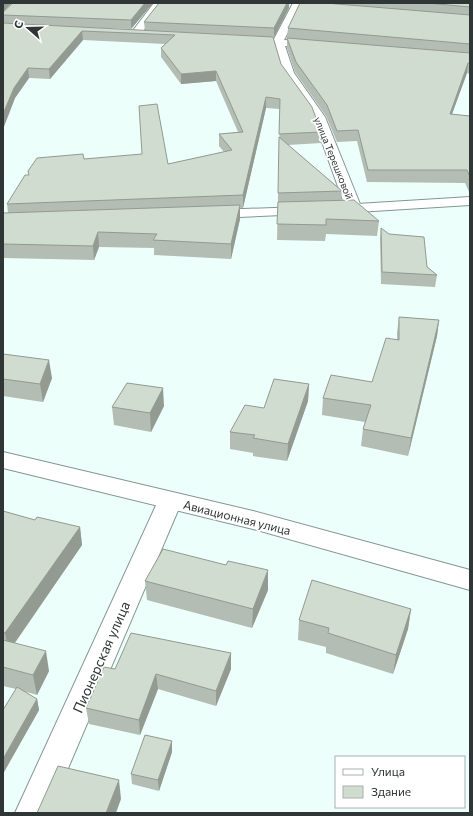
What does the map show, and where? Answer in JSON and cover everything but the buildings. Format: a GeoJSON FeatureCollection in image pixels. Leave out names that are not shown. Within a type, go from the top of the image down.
{"type":"FeatureCollection","features":[{"type":"Feature","properties":{"kind":"street"},"geometry":{"type":"LineString","coordinates":[[152,34],[132,33],[159,3]]}},
{"type":"Feature","properties":{"kind":"street"},"geometry":{"type":"LineString","coordinates":[[283,4],[300,4]]}},
{"type":"Feature","properties":{"kind":"street"},"geometry":{"type":"LineString","coordinates":[[278,42],[300,4]]}},
{"type":"Feature","properties":{"kind":"street"},"geometry":{"type":"LineString","coordinates":[[230,39],[332,46]]}},
{"type":"Feature","properties":{"kind":"street","name":"улица Терешковой"},"geometry":{"type":"LineString","coordinates":[[278,42],[288,73],[319,117],[354,209]]}},
{"type":"Feature","properties":{"kind":"street","name":"Авиационная улица"},"geometry":{"type":"LineString","coordinates":[[3,460],[253,520],[470,580]]}},
{"type":"Feature","properties":{"kind":"street","name":"Пионерская улица"},"geometry":{"type":"LineString","coordinates":[[32,813],[170,500]]}},
{"type":"Feature","properties":{"kind":"lane"},"geometry":{"type":"LineString","coordinates":[[330,210],[470,201]]}},
{"type":"Feature","properties":{"kind":"lane"},"geometry":{"type":"LineString","coordinates":[[203,214],[314,210]]}}]}
